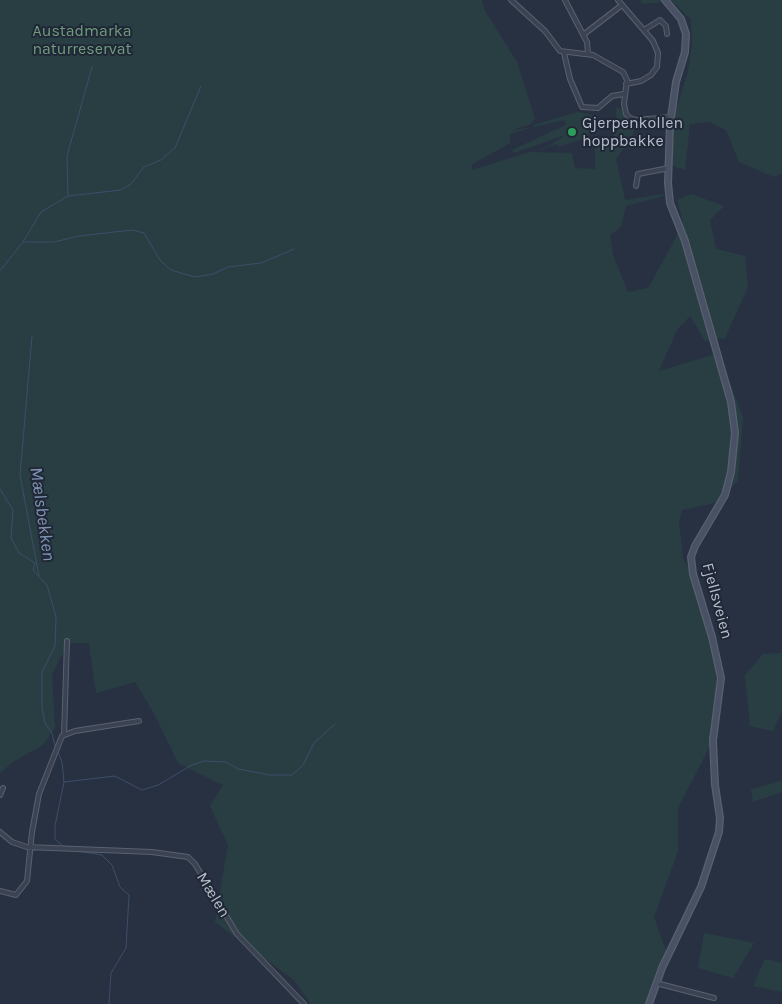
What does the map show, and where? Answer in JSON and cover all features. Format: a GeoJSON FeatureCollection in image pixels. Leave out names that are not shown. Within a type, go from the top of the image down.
{"type":"FeatureCollection","features":[{"type":"Feature","properties":{"kind":"main road","name":"Fjellsveien"},"geometry":{"type":"LineString","coordinates":[[649,1004],[656,983],[701,888],[720,826],[713,740],[721,678],[691,560],[695,546],[724,495],[731,472],[736,433],[730,402],[685,241],[670,203],[671,117],[685,52],[686,34],[681,19],[665,0]]}},
{"type":"Feature","properties":{"kind":"street"},"geometry":{"type":"LineString","coordinates":[[511,0],[545,31],[557,49],[564,53],[588,54],[602,59],[620,70],[625,75],[626,84],[624,109],[632,120],[671,117]]}},
{"type":"Feature","properties":{"kind":"street"},"geometry":{"type":"LineString","coordinates":[[565,0],[587,42],[588,54]]}},
{"type":"Feature","properties":{"kind":"street"},"geometry":{"type":"LineString","coordinates":[[618,0],[644,30],[658,50],[657,67],[647,78],[626,84]]}},
{"type":"Feature","properties":{"kind":"street"},"geometry":{"type":"LineString","coordinates":[[583,35],[622,5]]}},
{"type":"Feature","properties":{"kind":"street"},"geometry":{"type":"LineString","coordinates":[[644,30],[660,20],[666,26],[667,34]]}},
{"type":"Feature","properties":{"kind":"street"},"geometry":{"type":"LineString","coordinates":[[564,53],[570,79],[582,107],[598,108],[612,96],[624,94]]}},
{"type":"Feature","properties":{"kind":"street"},"geometry":{"type":"LineString","coordinates":[[636,186],[638,174],[669,168]]}},
{"type":"Feature","properties":{"kind":"street"},"geometry":{"type":"LineString","coordinates":[[0,891],[14,895],[26,883],[39,794],[54,751],[64,735],[67,641]]}},
{"type":"Feature","properties":{"kind":"street"},"geometry":{"type":"LineString","coordinates":[[64,735],[72,731],[139,721]]}},
{"type":"Feature","properties":{"kind":"street"},"geometry":{"type":"LineString","coordinates":[[0,795],[3,788]]}},
{"type":"Feature","properties":{"kind":"street"},"geometry":{"type":"LineString","coordinates":[[0,832],[12,842],[31,848]]}},
{"type":"Feature","properties":{"kind":"street","name":"Mælen"},"geometry":{"type":"LineString","coordinates":[[31,848],[152,852],[188,857],[195,864],[237,934],[304,1004]]}},
{"type":"Feature","properties":{"kind":"street"},"geometry":{"type":"LineString","coordinates":[[656,983],[714,998]]}},
{"type":"Feature","properties":{"kind":"green space","name":"Austadmarka naturreservat"},"geometry":{"type":"Polygon","coordinates":[[[0,0],[482,0],[485,11],[517,62],[535,119],[531,124],[509,131],[532,127],[510,134],[510,143],[471,165],[473,170],[529,152],[572,153],[575,168],[595,169],[595,147],[611,139],[617,132],[616,107],[621,109],[626,118],[635,124],[633,135],[616,159],[625,200],[664,194],[663,196],[626,206],[621,227],[610,235],[613,255],[628,292],[648,288],[670,249],[683,222],[677,200],[691,194],[724,206],[710,220],[716,249],[745,256],[748,287],[725,338],[705,341],[690,316],[677,330],[659,371],[719,353],[743,418],[738,480],[719,502],[682,510],[679,523],[683,559],[694,576],[721,676],[713,740],[678,808],[678,851],[654,917],[668,957],[649,1004],[311,1004],[294,980],[215,922],[228,845],[210,806],[223,785],[178,763],[155,715],[135,682],[96,693],[89,643],[68,643],[52,674],[55,728],[43,745],[13,762],[0,773],[0,0]]]}},
{"type":"Feature","properties":{"kind":"green space"},"geometry":{"type":"Polygon","coordinates":[[[640,0],[782,0],[782,173],[774,177],[739,162],[726,130],[709,122],[690,124],[685,170],[671,165],[673,119],[688,72],[692,44],[691,20],[672,1],[642,4],[640,0]]]}},
{"type":"Feature","properties":{"kind":"green space","name":"Gjerpenkollen hoppbakke"},"geometry":{"type":"Polygon","coordinates":[[[578,112],[592,115],[595,119],[593,130],[586,138],[558,147],[558,144],[537,150],[551,145],[565,135],[514,153],[512,150],[566,125],[564,120],[534,127],[533,125],[578,112]]]}},
{"type":"Feature","properties":{"kind":"green space"},"geometry":{"type":"Polygon","coordinates":[[[782,653],[782,711],[773,731],[750,726],[745,675],[763,654],[782,653]]]}},
{"type":"Feature","properties":{"kind":"green space"},"geometry":{"type":"Polygon","coordinates":[[[782,781],[782,792],[753,802],[751,789],[782,781]]]}},
{"type":"Feature","properties":{"kind":"green space"},"geometry":{"type":"Polygon","coordinates":[[[704,933],[754,943],[733,978],[698,968],[704,933]]]}},
{"type":"Feature","properties":{"kind":"green space"},"geometry":{"type":"Polygon","coordinates":[[[765,959],[782,963],[782,992],[753,986],[765,959]]]}},
{"type":"Feature","properties":{"kind":"waterway"},"geometry":{"type":"LineString","coordinates":[[68,195],[67,156],[92,67]]}},
{"type":"Feature","properties":{"kind":"waterway"},"geometry":{"type":"LineString","coordinates":[[0,271],[23,242],[41,212],[68,196],[121,190],[131,184],[144,167],[161,160],[175,148],[201,86]]}},
{"type":"Feature","properties":{"kind":"waterway"},"geometry":{"type":"LineString","coordinates":[[23,242],[54,242],[79,236],[132,230],[144,233],[160,260],[171,270],[195,277],[213,274],[228,267],[261,263],[294,249]]}},
{"type":"Feature","properties":{"kind":"waterway","name":"Mælsbekken"},"geometry":{"type":"LineString","coordinates":[[32,336],[20,475],[39,576]]}},
{"type":"Feature","properties":{"kind":"waterway"},"geometry":{"type":"LineString","coordinates":[[0,489],[13,510],[11,538],[19,553],[35,563],[33,570],[47,585],[56,617],[55,646],[42,672],[42,708],[45,723],[52,733],[55,746]]}},
{"type":"Feature","properties":{"kind":"waterway"},"geometry":{"type":"LineString","coordinates":[[64,782],[115,776],[142,790],[158,785],[192,765],[204,761],[226,762],[238,769],[270,775],[292,775],[303,765],[314,743],[335,724]]}},
{"type":"Feature","properties":{"kind":"waterway"},"geometry":{"type":"LineString","coordinates":[[58,752],[62,762],[64,782],[55,826],[55,839],[64,847]]}},
{"type":"Feature","properties":{"kind":"waterway"},"geometry":{"type":"LineString","coordinates":[[77,851],[102,855],[112,865],[120,887],[129,895],[126,948],[111,973],[109,1004]]}},
{"type":"Feature","properties":{"kind":"place","name":"Gjerpenkollen hoppbakke"},"geometry":{"type":"Point","coordinates":[572,132]}}]}
